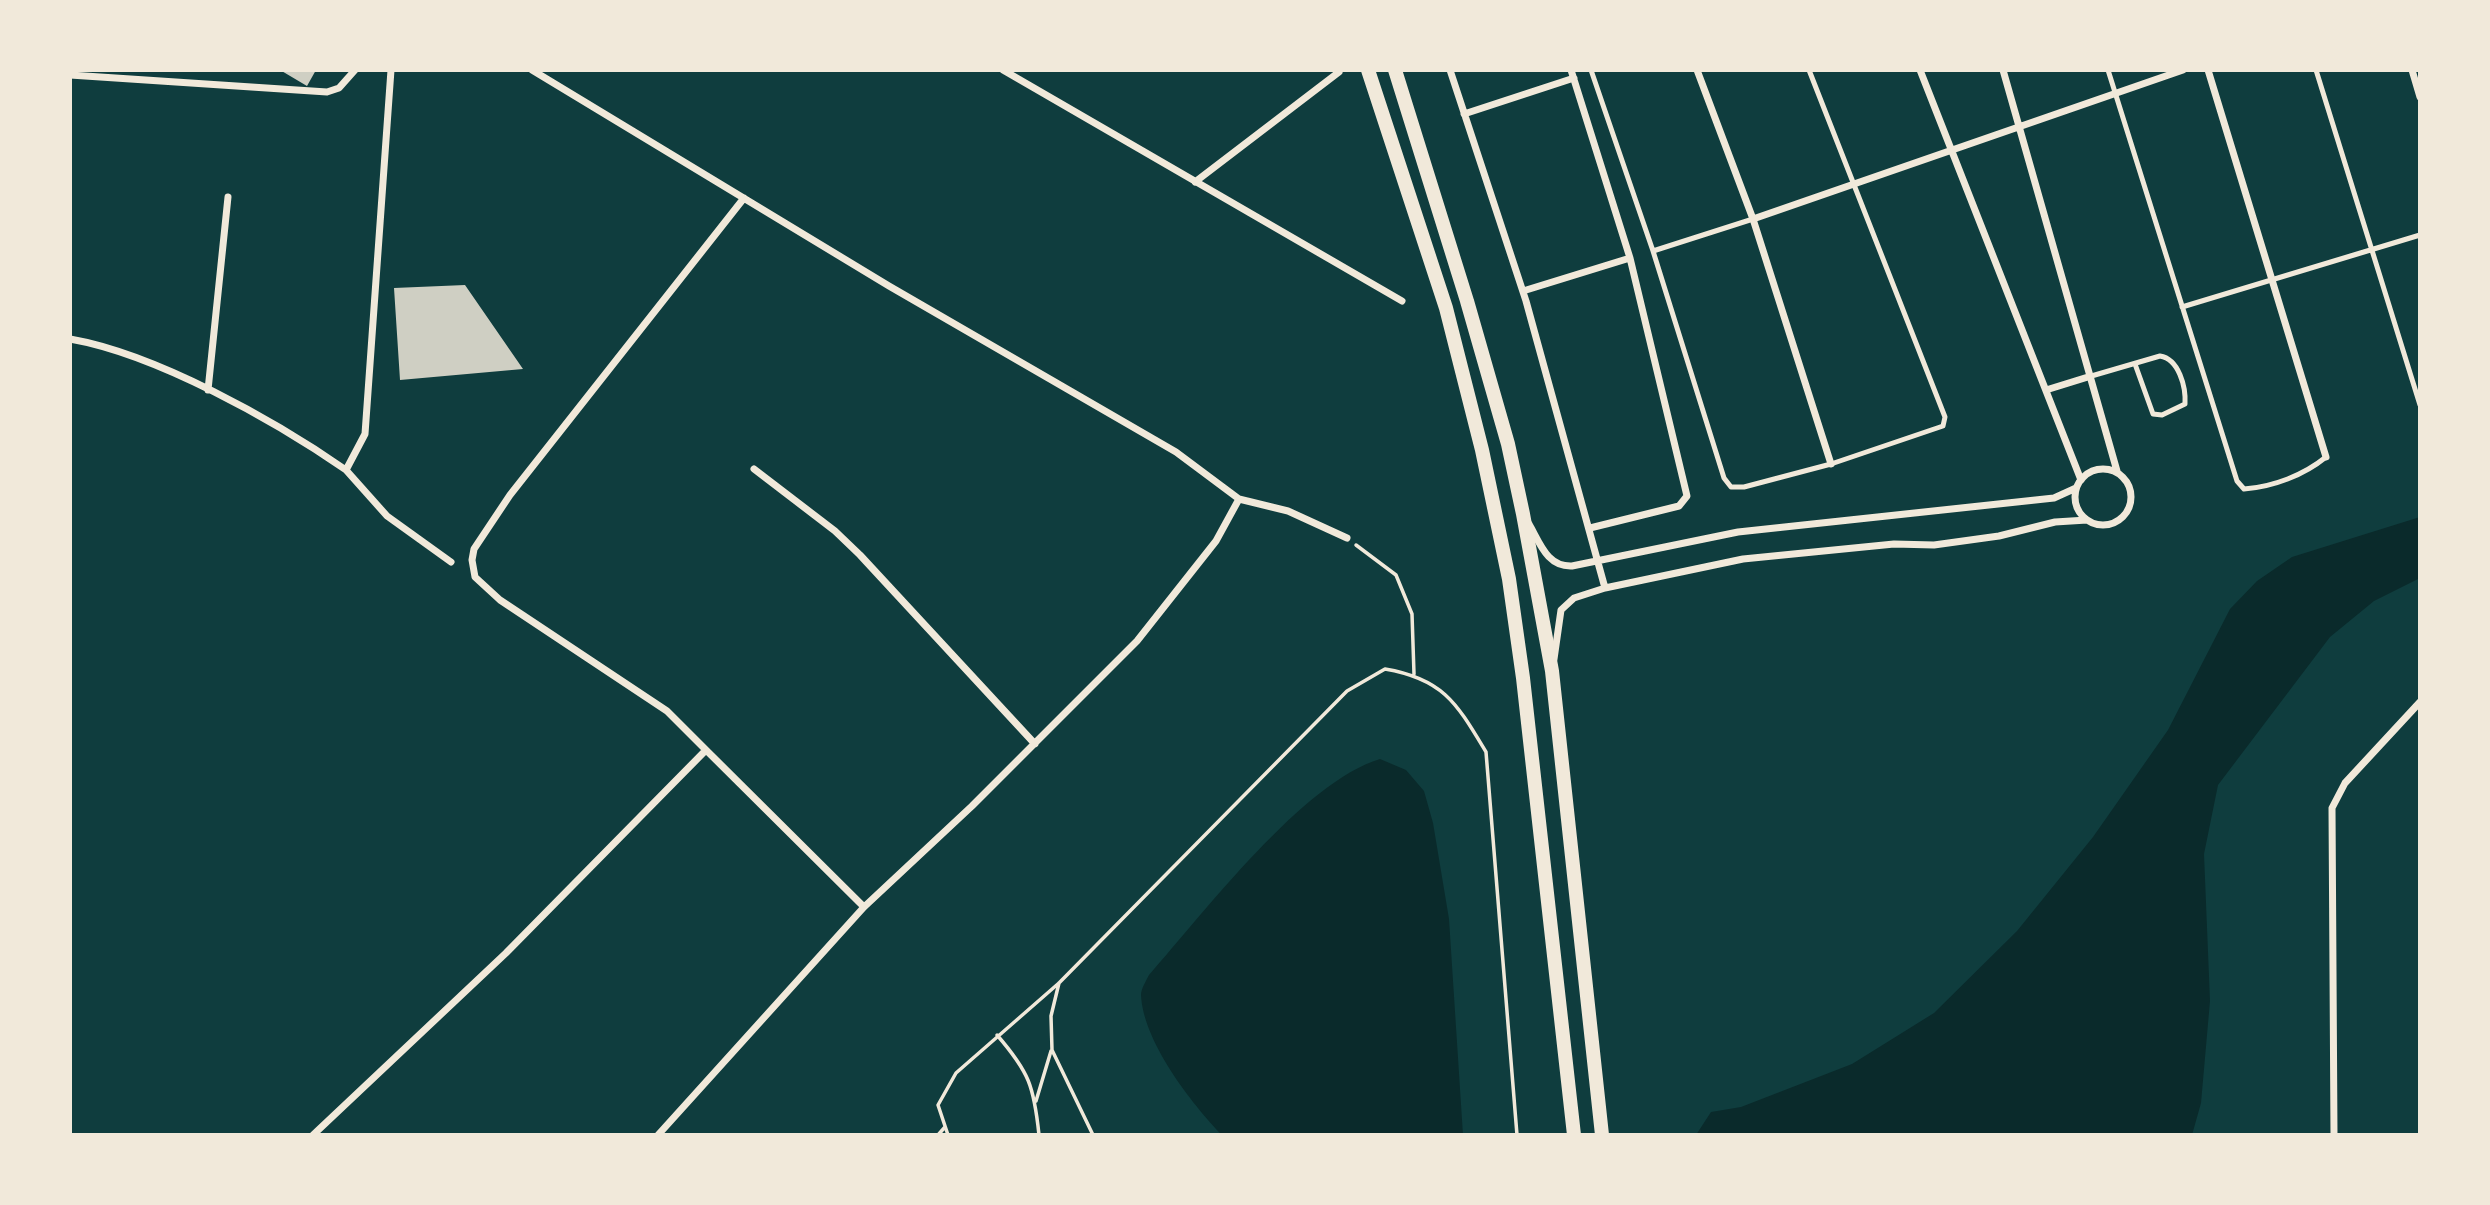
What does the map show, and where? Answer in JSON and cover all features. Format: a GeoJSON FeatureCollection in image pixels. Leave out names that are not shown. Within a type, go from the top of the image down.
{"type":"FeatureCollection","features":[{"type":"Feature","properties":{"kind":"main road"},"geometry":{"type":"LineString","coordinates":[[1368,70],[1446,308],[1482,450],[1509,579],[1523,678],[1574,1135]]}},
{"type":"Feature","properties":{"kind":"main road"},"geometry":{"type":"LineString","coordinates":[[1395,70],[1453,253],[1508,444],[1523,514],[1552,671],[1602,1135]]}},
{"type":"Feature","properties":{"kind":"street"},"geometry":{"type":"LineString","coordinates":[[70,75],[327,92],[339,88],[355,70]]}},
{"type":"Feature","properties":{"kind":"street"},"geometry":{"type":"LineString","coordinates":[[346,470],[365,434],[391,70]]}},
{"type":"Feature","properties":{"kind":"street"},"geometry":{"type":"LineString","coordinates":[[531,70],[1176,452],[1239,499],[1288,511],[1347,538]]}},
{"type":"Feature","properties":{"kind":"street"},"geometry":{"type":"LineString","coordinates":[[1003,70],[1402,301]]}},
{"type":"Feature","properties":{"kind":"street"},"geometry":{"type":"LineString","coordinates":[[1450,70],[1522,291],[1605,588]]}},
{"type":"Feature","properties":{"kind":"street"},"geometry":{"type":"LineString","coordinates":[[1697,70],[1753,219],[1831,464]]}},
{"type":"Feature","properties":{"kind":"street"},"geometry":{"type":"LineString","coordinates":[[1920,70],[2081,480]]}},
{"type":"Feature","properties":{"kind":"street"},"geometry":{"type":"LineString","coordinates":[[1552,671],[1561,610],[1574,598],[1605,588],[1743,559],[1894,544],[1934,545],[1998,536],[2055,522],[2087,520],[2104,526],[2121,520],[2127,513],[2132,495],[2117,471],[2088,377],[2021,126],[2003,70]]}},
{"type":"Feature","properties":{"kind":"street"},"geometry":{"type":"LineString","coordinates":[[1753,219],[2183,70]]}},
{"type":"Feature","properties":{"kind":"street"},"geometry":{"type":"LineString","coordinates":[[2208,70],[2326,457]]}},
{"type":"Feature","properties":{"kind":"street"},"geometry":{"type":"LineString","coordinates":[[2412,70],[2420,97]]}},
{"type":"Feature","properties":{"kind":"street"},"geometry":{"type":"LineString","coordinates":[[1195,182],[1339,72]]}},
{"type":"Feature","properties":{"kind":"street"},"geometry":{"type":"LineString","coordinates":[[1464,114],[1573,74],[1630,258],[1687,499],[1679,506],[1590,528]]}},
{"type":"Feature","properties":{"kind":"street"},"geometry":{"type":"LineString","coordinates":[[208,390],[228,197]]}},
{"type":"Feature","properties":{"kind":"street"},"geometry":{"type":"LineString","coordinates":[[744,198],[510,495],[474,550],[472,561],[475,577],[499,600],[667,711],[864,907]]}},
{"type":"Feature","properties":{"kind":"street"},"geometry":{"type":"LineString","coordinates":[[1522,291],[1630,258]]}},
{"type":"Feature","properties":{"kind":"street"},"geometry":{"type":"LineString","coordinates":[[70,339],[127,353],[208,390],[346,470],[387,516],[451,562]]}},
{"type":"Feature","properties":{"kind":"street"},"geometry":{"type":"LineString","coordinates":[[2046,390],[2088,377]]}},
{"type":"Feature","properties":{"kind":"street"},"geometry":{"type":"LineString","coordinates":[[754,469],[835,531],[860,555],[1035,744]]}},
{"type":"Feature","properties":{"kind":"street"},"geometry":{"type":"LineString","coordinates":[[2087,520],[2079,511],[2075,500],[2076,488],[2081,480],[2094,470],[2117,471]]}},
{"type":"Feature","properties":{"kind":"street"},"geometry":{"type":"LineString","coordinates":[[1523,514],[1549,560],[1561,566],[1738,532],[2054,498],[2076,488]]}},
{"type":"Feature","properties":{"kind":"street"},"geometry":{"type":"LineString","coordinates":[[658,1135],[864,907],[1035,744],[1137,641],[1216,541],[1239,499]]}},
{"type":"Feature","properties":{"kind":"street"},"geometry":{"type":"LineString","coordinates":[[2334,1135],[2332,808],[2345,783],[2420,702]]}},
{"type":"Feature","properties":{"kind":"street"},"geometry":{"type":"LineString","coordinates":[[313,1135],[506,953],[706,750]]}},
{"type":"Feature","properties":{"kind":"lane"},"geometry":{"type":"LineString","coordinates":[[1591,70],[1653,251],[1724,478],[1731,487],[1744,487],[1831,464],[1934,432],[1943,426],[1945,417],[1809,70]]}},
{"type":"Feature","properties":{"kind":"lane"},"geometry":{"type":"LineString","coordinates":[[2108,70],[2237,481],[2244,489],[2260,488],[2311,470],[2326,457]]}},
{"type":"Feature","properties":{"kind":"lane"},"geometry":{"type":"LineString","coordinates":[[2316,70],[2420,405]]}},
{"type":"Feature","properties":{"kind":"lane"},"geometry":{"type":"LineString","coordinates":[[1653,251],[1753,219]]}},
{"type":"Feature","properties":{"kind":"lane"},"geometry":{"type":"LineString","coordinates":[[2182,307],[2420,235]]}},
{"type":"Feature","properties":{"kind":"lane"},"geometry":{"type":"LineString","coordinates":[[2088,377],[2135,363],[2160,356],[2175,362],[2185,404],[2162,415],[2153,414],[2135,363]]}},
{"type":"Feature","properties":{"kind":"path"},"geometry":{"type":"LineString","coordinates":[[1347,538],[1396,575],[1412,614],[1414,674]]}},
{"type":"Feature","properties":{"kind":"path"},"geometry":{"type":"LineString","coordinates":[[948,1135],[938,1105],[956,1073],[1059,983],[1347,691],[1385,669],[1414,674],[1457,704],[1486,752],[1517,1135]]}},
{"type":"Feature","properties":{"kind":"path"},"geometry":{"type":"LineString","coordinates":[[1035,1103],[1052,1050],[1051,1016],[1059,983]]}},
{"type":"Feature","properties":{"kind":"path"},"geometry":{"type":"LineString","coordinates":[[997,1035],[1024,1066],[1035,1103],[1039,1135]]}},
{"type":"Feature","properties":{"kind":"path"},"geometry":{"type":"LineString","coordinates":[[1052,1050],[1093,1135]]}},
{"type":"Feature","properties":{"kind":"path"},"geometry":{"type":"LineString","coordinates":[[938,1135],[945,1127]]}},
{"type":"Feature","properties":{"kind":"water"},"geometry":{"type":"Polygon","coordinates":[[[2420,517],[2420,578],[2374,601],[2330,637],[2218,785],[2204,854],[2210,1001],[2201,1103],[2192,1135],[1696,1135],[1711,1112],[1741,1107],[1852,1064],[1934,1013],[2017,931],[2093,837],[2168,730],[2230,609],[2257,581],[2292,557],[2420,517]]]}},
{"type":"Feature","properties":{"kind":"water"},"geometry":{"type":"Polygon","coordinates":[[[1380,759],[1406,770],[1424,791],[1433,823],[1449,919],[1463,1135],[1222,1135],[1183,1089],[1159,1051],[1144,1013],[1141,995],[1143,988],[1149,975],[1226,885],[1288,821],[1350,772],[1380,759]]]}},
{"type":"Feature","properties":{"kind":"building"},"geometry":{"type":"Polygon","coordinates":[[[280,70],[316,70],[307,86],[280,70]]]}},
{"type":"Feature","properties":{"kind":"building"},"geometry":{"type":"Polygon","coordinates":[[[465,285],[523,369],[400,380],[394,288],[465,285]]]}}]}
